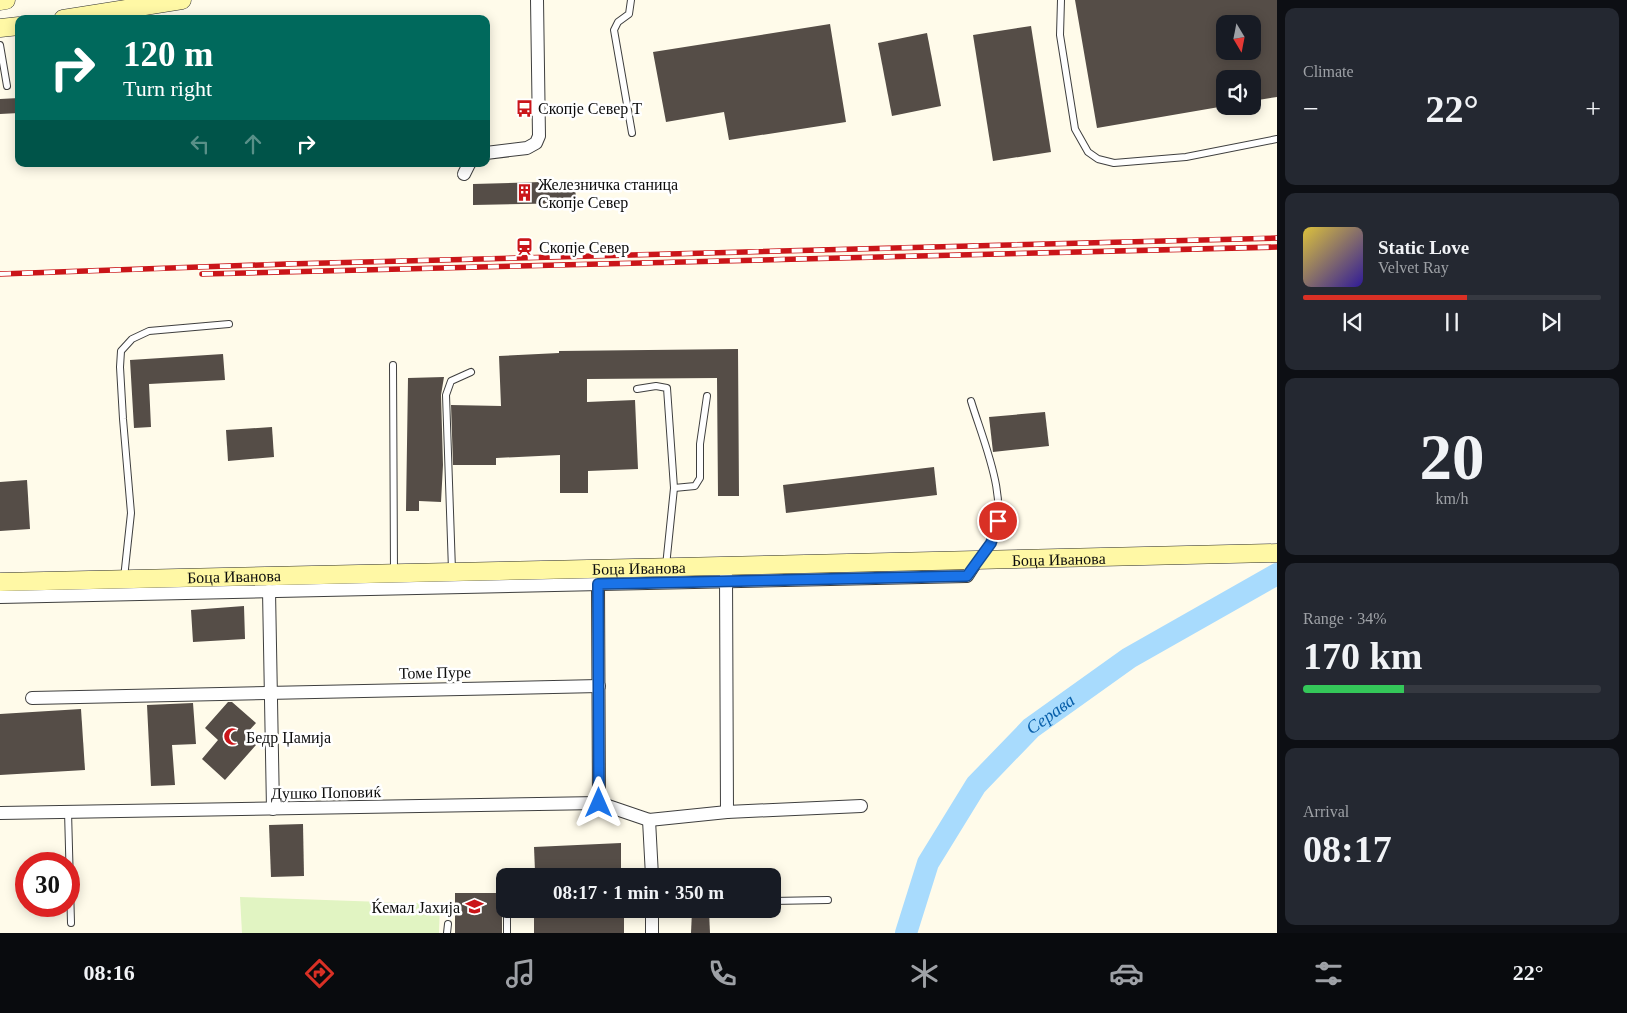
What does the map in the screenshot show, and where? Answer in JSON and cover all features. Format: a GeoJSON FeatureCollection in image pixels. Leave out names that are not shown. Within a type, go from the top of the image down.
{"type":"FeatureCollection","features":[{"type":"Feature","properties":{"kind":"street"},"geometry":{"type":"LineString","coordinates":[[0,1],[6,0]]}},
{"type":"Feature","properties":{"kind":"street"},"geometry":{"type":"LineString","coordinates":[[88,15],[182,0]]}},
{"type":"Feature","properties":{"kind":"street"},"geometry":{"type":"LineString","coordinates":[[490,153],[527,148],[536,143],[539,136],[537,0]]}},
{"type":"Feature","properties":{"kind":"street"},"geometry":{"type":"LineString","coordinates":[[0,28],[15,26]]}},
{"type":"Feature","properties":{"kind":"street","name":"Боца Иванова"},"geometry":{"type":"LineString","coordinates":[[0,582],[124,579],[374,581],[394,573],[666,566],[726,573],[976,562],[1277,553]]}},
{"type":"Feature","properties":{"kind":"street"},"geometry":{"type":"LineString","coordinates":[[0,597],[268,591],[374,581],[598,584],[726,573],[727,812]]}},
{"type":"Feature","properties":{"kind":"street"},"geometry":{"type":"LineString","coordinates":[[598,584],[599,803]]}},
{"type":"Feature","properties":{"kind":"street"},"geometry":{"type":"LineString","coordinates":[[268,591],[273,809]]}},
{"type":"Feature","properties":{"kind":"street","name":"Томе Пуре"},"geometry":{"type":"LineString","coordinates":[[32,698],[599,686]]}},
{"type":"Feature","properties":{"kind":"street","name":"Душко Поповиќ"},"geometry":{"type":"LineString","coordinates":[[0,813],[599,803],[649,820]]}},
{"type":"Feature","properties":{"kind":"street"},"geometry":{"type":"LineString","coordinates":[[652,868],[649,820],[727,812],[861,806]]}},
{"type":"Feature","properties":{"kind":"street"},"geometry":{"type":"LineString","coordinates":[[652,918],[652,933]]}},
{"type":"Feature","properties":{"kind":"lane"},"geometry":{"type":"LineString","coordinates":[[631,0],[629,14],[615,25],[614,30],[632,133]]}},
{"type":"Feature","properties":{"kind":"lane"},"geometry":{"type":"LineString","coordinates":[[1060,0],[1060,35],[1075,130],[1088,152],[1098,160],[1114,163],[1186,157],[1277,139]]}},
{"type":"Feature","properties":{"kind":"lane"},"geometry":{"type":"LineString","coordinates":[[0,44],[6,86]]}},
{"type":"Feature","properties":{"kind":"lane"},"geometry":{"type":"LineString","coordinates":[[124,579],[131,512],[122,402],[121,351],[132,339],[149,331],[229,324]]}},
{"type":"Feature","properties":{"kind":"lane"},"geometry":{"type":"LineString","coordinates":[[393,365],[394,573]]}},
{"type":"Feature","properties":{"kind":"lane"},"geometry":{"type":"LineString","coordinates":[[452,572],[446,395],[451,380],[471,372]]}},
{"type":"Feature","properties":{"kind":"lane"},"geometry":{"type":"LineString","coordinates":[[637,389],[656,386],[667,388],[674,488],[666,566]]}},
{"type":"Feature","properties":{"kind":"lane"},"geometry":{"type":"LineString","coordinates":[[674,488],[695,486],[700,478],[700,444],[707,396]]}},
{"type":"Feature","properties":{"kind":"lane"},"geometry":{"type":"LineString","coordinates":[[971,401],[998,490],[998,521],[991,543],[976,562]]}},
{"type":"Feature","properties":{"kind":"lane"},"geometry":{"type":"LineString","coordinates":[[68,811],[71,923]]}},
{"type":"Feature","properties":{"kind":"lane"},"geometry":{"type":"LineString","coordinates":[[781,901],[828,900]]}},
{"type":"Feature","properties":{"kind":"lane"},"geometry":{"type":"LineString","coordinates":[[507,918],[507,933]]}},
{"type":"Feature","properties":{"kind":"lane"},"geometry":{"type":"LineString","coordinates":[[447,933],[448,924]]}},
{"type":"Feature","properties":{"kind":"green space"},"geometry":{"type":"Polygon","coordinates":[[[240,897],[440,904],[439,933],[242,933],[240,897]]]}},
{"type":"Feature","properties":{"kind":"building"},"geometry":{"type":"Polygon","coordinates":[[[1075,0],[1277,0],[1277,97],[1261,100],[1261,70],[1216,70],[1216,108],[1097,128],[1075,0]]]}},
{"type":"Feature","properties":{"kind":"building"},"geometry":{"type":"Polygon","coordinates":[[[830,24],[846,122],[729,140],[724,112],[666,122],[653,52],[830,24]]]}},
{"type":"Feature","properties":{"kind":"building"},"geometry":{"type":"Polygon","coordinates":[[[1031,26],[1051,152],[993,161],[973,35],[1031,26]]]}},
{"type":"Feature","properties":{"kind":"building"},"geometry":{"type":"Polygon","coordinates":[[[927,33],[941,106],[892,116],[878,43],[927,33]]]}},
{"type":"Feature","properties":{"kind":"building"},"geometry":{"type":"Polygon","coordinates":[[[15,98],[15,113],[0,114],[0,99],[15,98]]]}},
{"type":"Feature","properties":{"kind":"building","name":"Железничка станица Скопје Север"},"geometry":{"type":"Polygon","coordinates":[[[575,181],[576,203],[473,205],[473,184],[575,181]]]}},
{"type":"Feature","properties":{"kind":"building"},"geometry":{"type":"Polygon","coordinates":[[[738,349],[739,496],[718,496],[717,378],[587,379],[587,402],[635,400],[638,469],[588,471],[588,493],[560,493],[560,455],[496,458],[496,465],[453,465],[451,405],[501,406],[499,356],[559,353],[559,351],[738,349]]]}},
{"type":"Feature","properties":{"kind":"building"},"geometry":{"type":"Polygon","coordinates":[[[223,354],[225,380],[149,384],[151,427],[134,428],[130,360],[223,354]]]}},
{"type":"Feature","properties":{"kind":"building"},"geometry":{"type":"Polygon","coordinates":[[[444,377],[441,395],[443,465],[441,502],[419,501],[419,511],[406,511],[408,378],[444,377]]]}},
{"type":"Feature","properties":{"kind":"building"},"geometry":{"type":"Polygon","coordinates":[[[1045,412],[1049,446],[993,452],[989,417],[1045,412]]]}},
{"type":"Feature","properties":{"kind":"building"},"geometry":{"type":"Polygon","coordinates":[[[272,427],[274,457],[228,461],[226,430],[272,427]]]}},
{"type":"Feature","properties":{"kind":"building"},"geometry":{"type":"Polygon","coordinates":[[[934,467],[937,495],[786,513],[783,485],[934,467]]]}},
{"type":"Feature","properties":{"kind":"building"},"geometry":{"type":"Polygon","coordinates":[[[27,480],[30,529],[0,531],[0,482],[27,480]]]}},
{"type":"Feature","properties":{"kind":"building"},"geometry":{"type":"Polygon","coordinates":[[[244,606],[245,639],[193,642],[191,610],[244,606]]]}},
{"type":"Feature","properties":{"kind":"building","name":"Бедр Џамија"},"geometry":{"type":"Polygon","coordinates":[[[228,702],[232,702],[256,723],[245,735],[256,745],[225,780],[202,759],[218,740],[205,728],[228,702]]]}},
{"type":"Feature","properties":{"kind":"building"},"geometry":{"type":"Polygon","coordinates":[[[193,703],[196,744],[172,745],[175,785],[151,786],[147,705],[193,703]]]}},
{"type":"Feature","properties":{"kind":"building"},"geometry":{"type":"Polygon","coordinates":[[[81,709],[85,770],[0,775],[0,714],[81,709]]]}},
{"type":"Feature","properties":{"kind":"building"},"geometry":{"type":"Polygon","coordinates":[[[303,824],[304,876],[271,877],[269,825],[303,824]]]}},
{"type":"Feature","properties":{"kind":"building"},"geometry":{"type":"Polygon","coordinates":[[[621,843],[621,868],[535,868],[534,847],[621,843]]]}},
{"type":"Feature","properties":{"kind":"building"},"geometry":{"type":"Polygon","coordinates":[[[455,893],[496,893],[496,918],[502,918],[502,933],[455,933],[455,893]]]}},
{"type":"Feature","properties":{"kind":"building"},"geometry":{"type":"Polygon","coordinates":[[[534,918],[624,918],[624,933],[534,933],[534,918]]]}},
{"type":"Feature","properties":{"kind":"building"},"geometry":{"type":"Polygon","coordinates":[[[692,918],[709,918],[710,933],[691,933],[692,918]]]}},
{"type":"Feature","properties":{"kind":"waterway","name":"Серава"},"geometry":{"type":"LineString","coordinates":[[906,933],[928,863],[976,785],[1031,728],[1129,658],[1277,574]]}},
{"type":"Feature","properties":{"kind":"railway"},"geometry":{"type":"LineString","coordinates":[[0,274],[287,264],[1277,238]]}},
{"type":"Feature","properties":{"kind":"railway"},"geometry":{"type":"LineString","coordinates":[[202,274],[1277,247]]}},
{"type":"Feature","properties":{"kind":"place","name":"Скопје Север Т"},"geometry":{"type":"Point","coordinates":[524,108]}},
{"type":"Feature","properties":{"kind":"place","name":"Железничка станица Скопје Север"},"geometry":{"type":"Point","coordinates":[524,193]}},
{"type":"Feature","properties":{"kind":"place","name":"Скопје Север"},"geometry":{"type":"Point","coordinates":[525,247]}},
{"type":"Feature","properties":{"kind":"place","name":"Бедр Џамија"},"geometry":{"type":"Point","coordinates":[232,737]}},
{"type":"Feature","properties":{"kind":"place","name":"Ќемал Јахија"},"geometry":{"type":"Point","coordinates":[474,907]}},
{"type":"Feature","properties":{"kind":"route"},"geometry":{"type":"LineString","coordinates":[[599,803],[598,584],[967,576],[991,543],[998,521]]}}]}
